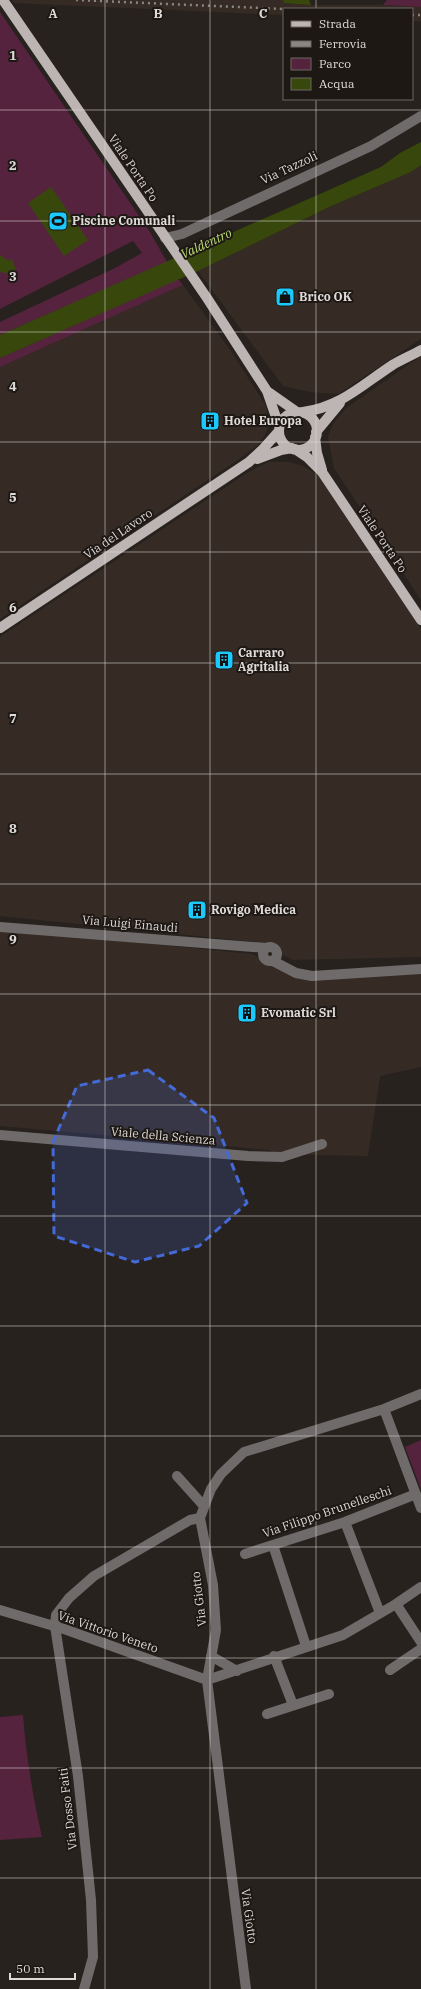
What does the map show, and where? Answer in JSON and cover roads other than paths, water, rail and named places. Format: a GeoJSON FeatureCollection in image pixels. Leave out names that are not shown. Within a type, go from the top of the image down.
{"type":"FeatureCollection","features":[{"type":"Feature","properties":{"kind":"main road","name":"Viale Porta Po"},"geometry":{"type":"LineString","coordinates":[[2,0],[268,391],[282,441],[307,457],[322,472],[421,620]]}},
{"type":"Feature","properties":{"kind":"main road"},"geometry":{"type":"LineString","coordinates":[[249,462],[262,450],[279,428],[284,417],[300,412],[324,408],[342,400],[395,364],[421,350]]}},
{"type":"Feature","properties":{"kind":"main road","name":"Viale Porta Po"},"geometry":{"type":"LineString","coordinates":[[268,391],[312,418],[315,422],[316,453],[322,472]]}},
{"type":"Feature","properties":{"kind":"main road"},"geometry":{"type":"LineString","coordinates":[[249,462],[280,450],[305,448],[342,400]]}},
{"type":"Feature","properties":{"kind":"main road","name":"Via del Lavoro"},"geometry":{"type":"LineString","coordinates":[[0,628],[249,462]]}},
{"type":"Feature","properties":{"kind":"street","name":"Via Tazzoli"},"geometry":{"type":"LineString","coordinates":[[165,238],[182,234],[371,146],[421,116]]}},
{"type":"Feature","properties":{"kind":"street","name":"Via Luigi Einaudi"},"geometry":{"type":"LineString","coordinates":[[0,927],[262,950],[266,961],[275,958],[285,967],[296,973],[312,976],[421,969]]}},
{"type":"Feature","properties":{"kind":"street","name":"Viale della Scienza"},"geometry":{"type":"LineString","coordinates":[[0,1135],[248,1156],[282,1157],[322,1144]]}},
{"type":"Feature","properties":{"kind":"street","name":"Via Giotto"},"geometry":{"type":"LineString","coordinates":[[246,1989],[207,1680],[216,1630],[213,1585],[200,1518],[203,1505],[221,1474],[244,1452],[384,1409],[421,1394]]}},
{"type":"Feature","properties":{"kind":"street"},"geometry":{"type":"LineString","coordinates":[[384,1409],[421,1508]]}},
{"type":"Feature","properties":{"kind":"street"},"geometry":{"type":"LineString","coordinates":[[177,1476],[203,1505]]}},
{"type":"Feature","properties":{"kind":"street","name":"Via Filippo Brunelleschi"},"geometry":{"type":"LineString","coordinates":[[245,1554],[345,1522],[416,1494]]}},
{"type":"Feature","properties":{"kind":"street"},"geometry":{"type":"LineString","coordinates":[[55,1626],[56,1615],[69,1598],[94,1576],[190,1520],[200,1518]]}},
{"type":"Feature","properties":{"kind":"street"},"geometry":{"type":"LineString","coordinates":[[345,1522],[380,1614]]}},
{"type":"Feature","properties":{"kind":"street"},"geometry":{"type":"LineString","coordinates":[[273,1545],[306,1646]]}},
{"type":"Feature","properties":{"kind":"street"},"geometry":{"type":"LineString","coordinates":[[207,1680],[235,1672],[274,1656],[343,1635],[380,1614],[421,1587]]}},
{"type":"Feature","properties":{"kind":"street"},"geometry":{"type":"LineString","coordinates":[[396,1604],[421,1642]]}},
{"type":"Feature","properties":{"kind":"street","name":"Via Vittorio Veneto"},"geometry":{"type":"LineString","coordinates":[[0,1610],[55,1626],[207,1680]]}},
{"type":"Feature","properties":{"kind":"street","name":"Via Dosso Faiti"},"geometry":{"type":"LineString","coordinates":[[55,1626],[78,1776],[91,1900],[93,1957],[84,1989]]}},
{"type":"Feature","properties":{"kind":"street"},"geometry":{"type":"LineString","coordinates":[[390,1670],[421,1648]]}},
{"type":"Feature","properties":{"kind":"street"},"geometry":{"type":"LineString","coordinates":[[211,1656],[235,1672]]}},
{"type":"Feature","properties":{"kind":"street"},"geometry":{"type":"LineString","coordinates":[[274,1656],[293,1705]]}},
{"type":"Feature","properties":{"kind":"street"},"geometry":{"type":"LineString","coordinates":[[267,1714],[329,1694]]}},
{"type":"Feature","properties":{"kind":"water"},"geometry":{"type":"Polygon","coordinates":[[[283,0],[309,0],[311,5],[284,3],[283,0]]]}},
{"type":"Feature","properties":{"kind":"water"},"geometry":{"type":"Polygon","coordinates":[[[421,142],[421,165],[411,172],[329,207],[198,271],[0,358],[0,335],[381,167],[400,153],[421,142]]]}},
{"type":"Feature","properties":{"kind":"water","name":"Piscine Comunali"},"geometry":{"type":"Polygon","coordinates":[[[51,187],[88,240],[64,256],[28,203],[51,187]]]}},
{"type":"Feature","properties":{"kind":"water"},"geometry":{"type":"Polygon","coordinates":[[[0,255],[9,261],[12,259],[16,270],[15,275],[0,272],[0,255]]]}},
{"type":"Feature","properties":{"kind":"railway"},"geometry":{"type":"LineString","coordinates":[[76,0],[283,9]]}},
{"type":"Feature","properties":{"kind":"railway"},"geometry":{"type":"LineString","coordinates":[[413,15],[421,15]]}},
{"type":"Feature","properties":{"kind":"place","name":"Piscine Comunali"},"geometry":{"type":"Point","coordinates":[58,221]}},
{"type":"Feature","properties":{"kind":"place","name":"Brico OK"},"geometry":{"type":"Point","coordinates":[285,297]}},
{"type":"Feature","properties":{"kind":"place","name":"Hotel Europa"},"geometry":{"type":"Point","coordinates":[210,421]}},
{"type":"Feature","properties":{"kind":"place","name":"Carraro Agritalia"},"geometry":{"type":"Point","coordinates":[224,660]}},
{"type":"Feature","properties":{"kind":"place","name":"Rovigo Medica"},"geometry":{"type":"Point","coordinates":[197,910]}},
{"type":"Feature","properties":{"kind":"place","name":"Evomatic Srl"},"geometry":{"type":"Point","coordinates":[247,1013]}},
{"type":"Feature","properties":{"kind":"water label","name":"Valdentro"},"geometry":{"type":"Point","coordinates":[206,243]}}]}
